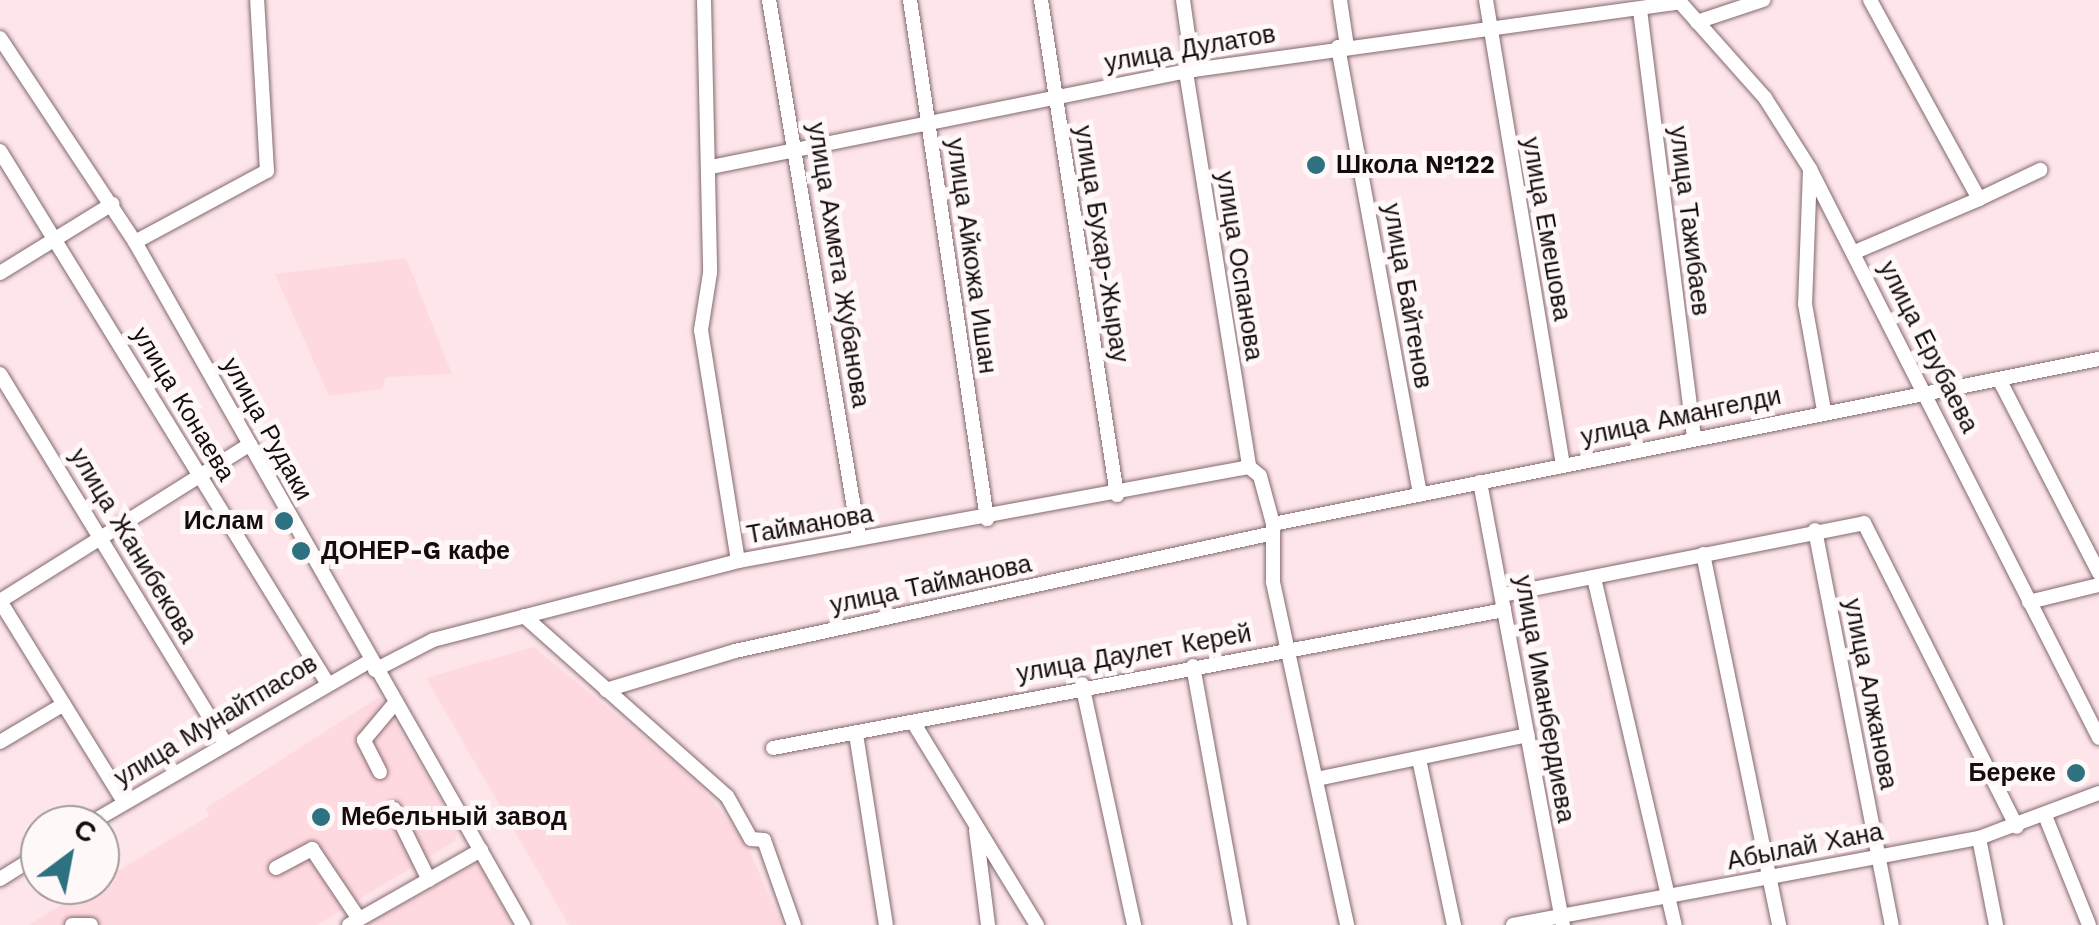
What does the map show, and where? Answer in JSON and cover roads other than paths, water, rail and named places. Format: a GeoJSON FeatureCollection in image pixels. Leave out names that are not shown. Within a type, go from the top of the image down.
{"type":"FeatureCollection","features":[{"type":"Feature","properties":{"kind":"street"},"geometry":{"type":"LineString","coordinates":[[135,242],[267,171],[257,0]]}},
{"type":"Feature","properties":{"kind":"street"},"geometry":{"type":"LineString","coordinates":[[704,0],[711,167],[700,330],[738,561]]}},
{"type":"Feature","properties":{"kind":"street","name":"улица Ахмета Жубанова"},"geometry":{"type":"LineString","coordinates":[[769,0],[859,538]]}},
{"type":"Feature","properties":{"kind":"street","name":"улица Айкожа Ишан"},"geometry":{"type":"LineString","coordinates":[[910,0],[987,519]]}},
{"type":"Feature","properties":{"kind":"street","name":"улица Бухар-Жырау"},"geometry":{"type":"LineString","coordinates":[[1041,0],[1117,496]]}},
{"type":"Feature","properties":{"kind":"street","name":"улица Оспанова"},"geometry":{"type":"LineString","coordinates":[[1183,0],[1189,71],[1255,471],[1271,528]]}},
{"type":"Feature","properties":{"kind":"street","name":"улица Байтенов"},"geometry":{"type":"LineString","coordinates":[[1340,0],[1344,46],[1420,495]]}},
{"type":"Feature","properties":{"kind":"street","name":"улица Емешова"},"geometry":{"type":"LineString","coordinates":[[1486,0],[1562,465]]}},
{"type":"Feature","properties":{"kind":"street"},"geometry":{"type":"LineString","coordinates":[[1697,22],[1763,0]]}},
{"type":"Feature","properties":{"kind":"street"},"geometry":{"type":"LineString","coordinates":[[1870,0],[1979,199]]}},
{"type":"Feature","properties":{"kind":"street","name":"улица Дулатов"},"geometry":{"type":"LineString","coordinates":[[711,167],[927,117],[1189,71],[1344,46],[1490,33],[1679,1]]}},
{"type":"Feature","properties":{"kind":"street","name":"улица Ерубаева"},"geometry":{"type":"LineString","coordinates":[[1679,1],[1765,98],[1810,170],[2099,738]]}},
{"type":"Feature","properties":{"kind":"street","name":"улица Тажибаев"},"geometry":{"type":"LineString","coordinates":[[1640,10],[1694,438]]}},
{"type":"Feature","properties":{"kind":"street","name":"улица Рудаки"},"geometry":{"type":"LineString","coordinates":[[0,38],[135,242],[523,925]]}},
{"type":"Feature","properties":{"kind":"street","name":"улица Конаева"},"geometry":{"type":"LineString","coordinates":[[0,151],[326,680]]}},
{"type":"Feature","properties":{"kind":"street"},"geometry":{"type":"LineString","coordinates":[[1810,170],[1806,304],[1824,411]]}},
{"type":"Feature","properties":{"kind":"street"},"geometry":{"type":"LineString","coordinates":[[1855,252],[2040,170]]}},
{"type":"Feature","properties":{"kind":"street"},"geometry":{"type":"LineString","coordinates":[[0,274],[112,204]]}},
{"type":"Feature","properties":{"kind":"street","name":"улица Амангелди"},"geometry":{"type":"LineString","coordinates":[[1271,528],[1824,411],[2002,385],[2099,359]]}},
{"type":"Feature","properties":{"kind":"street","name":"улица Жанибекова"},"geometry":{"type":"LineString","coordinates":[[0,374],[225,742]]}},
{"type":"Feature","properties":{"kind":"street"},"geometry":{"type":"LineString","coordinates":[[2002,385],[2099,573]]}},
{"type":"Feature","properties":{"kind":"street"},"geometry":{"type":"LineString","coordinates":[[124,802],[0,601],[250,444]]}},
{"type":"Feature","properties":{"kind":"street","name":"Тайманова"},"geometry":{"type":"LineString","coordinates":[[373,666],[433,640],[738,561],[1255,471]]}},
{"type":"Feature","properties":{"kind":"street","name":"улица Иманбердиева"},"geometry":{"type":"LineString","coordinates":[[1480,482],[1562,920]]}},
{"type":"Feature","properties":{"kind":"street","name":"улица Даулет Керей"},"geometry":{"type":"LineString","coordinates":[[773,748],[856,734],[1082,684],[1290,649],[1856,521],[1878,539],[1892,587],[2016,827]]}},
{"type":"Feature","properties":{"kind":"street"},"geometry":{"type":"LineString","coordinates":[[1271,528],[1290,649],[1347,925]]}},
{"type":"Feature","properties":{"kind":"street","name":"улица Тайманова"},"geometry":{"type":"LineString","coordinates":[[606,690],[735,651],[1271,528]]}},
{"type":"Feature","properties":{"kind":"street","name":"улица Алжанова"},"geometry":{"type":"LineString","coordinates":[[1815,530],[1892,925]]}},
{"type":"Feature","properties":{"kind":"street"},"geometry":{"type":"LineString","coordinates":[[1703,554],[1779,925]]}},
{"type":"Feature","properties":{"kind":"street"},"geometry":{"type":"LineString","coordinates":[[1594,578],[1675,925]]}},
{"type":"Feature","properties":{"kind":"street"},"geometry":{"type":"LineString","coordinates":[[2029,602],[2099,585]]}},
{"type":"Feature","properties":{"kind":"street"},"geometry":{"type":"LineString","coordinates":[[524,616],[727,796],[752,839],[764,840],[794,925]]}},
{"type":"Feature","properties":{"kind":"street","name":"улица Мунайтпасов"},"geometry":{"type":"LineString","coordinates":[[119,805],[326,680],[373,666]]}},
{"type":"Feature","properties":{"kind":"street"},"geometry":{"type":"LineString","coordinates":[[1192,666],[1240,925]]}},
{"type":"Feature","properties":{"kind":"street"},"geometry":{"type":"LineString","coordinates":[[1082,684],[1134,925]]}},
{"type":"Feature","properties":{"kind":"street"},"geometry":{"type":"LineString","coordinates":[[380,772],[364,740],[394,702]]}},
{"type":"Feature","properties":{"kind":"street"},"geometry":{"type":"LineString","coordinates":[[0,742],[64,704]]}},
{"type":"Feature","properties":{"kind":"street"},"geometry":{"type":"LineString","coordinates":[[912,722],[1037,925]]}},
{"type":"Feature","properties":{"kind":"street"},"geometry":{"type":"LineString","coordinates":[[856,734],[886,925]]}},
{"type":"Feature","properties":{"kind":"street"},"geometry":{"type":"LineString","coordinates":[[1316,778],[1527,736]]}},
{"type":"Feature","properties":{"kind":"street"},"geometry":{"type":"LineString","coordinates":[[1420,759],[1454,925]]}},
{"type":"Feature","properties":{"kind":"street","name":"Абылай Хана"},"geometry":{"type":"LineString","coordinates":[[1514,925],[1562,920],[1668,894],[1979,838],[2046,818],[2099,792]]}},
{"type":"Feature","properties":{"kind":"street"},"geometry":{"type":"LineString","coordinates":[[394,809],[429,880]]}},
{"type":"Feature","properties":{"kind":"street"},"geometry":{"type":"LineString","coordinates":[[2046,818],[2089,925]]}},
{"type":"Feature","properties":{"kind":"street"},"geometry":{"type":"LineString","coordinates":[[975,824],[988,925]]}},
{"type":"Feature","properties":{"kind":"street"},"geometry":{"type":"LineString","coordinates":[[1979,838],[1996,925]]}},
{"type":"Feature","properties":{"kind":"street"},"geometry":{"type":"LineString","coordinates":[[276,868],[312,849],[354,922],[481,850]]}},
{"type":"Feature","properties":{"kind":"street"},"geometry":{"type":"LineString","coordinates":[[72,925],[91,925]]}},
{"type":"Feature","properties":{"kind":"place","name":"Школа №122"},"geometry":{"type":"Point","coordinates":[1316,165]}},
{"type":"Feature","properties":{"kind":"place","name":"Ислам"},"geometry":{"type":"Point","coordinates":[284,521]}},
{"type":"Feature","properties":{"kind":"place","name":"ДОНЕР-G кафе"},"geometry":{"type":"Point","coordinates":[301,551]}},
{"type":"Feature","properties":{"kind":"place","name":"Береке"},"geometry":{"type":"Point","coordinates":[2076,773]}},
{"type":"Feature","properties":{"kind":"place","name":"Мебельный завод"},"geometry":{"type":"Point","coordinates":[321,817]}}]}
